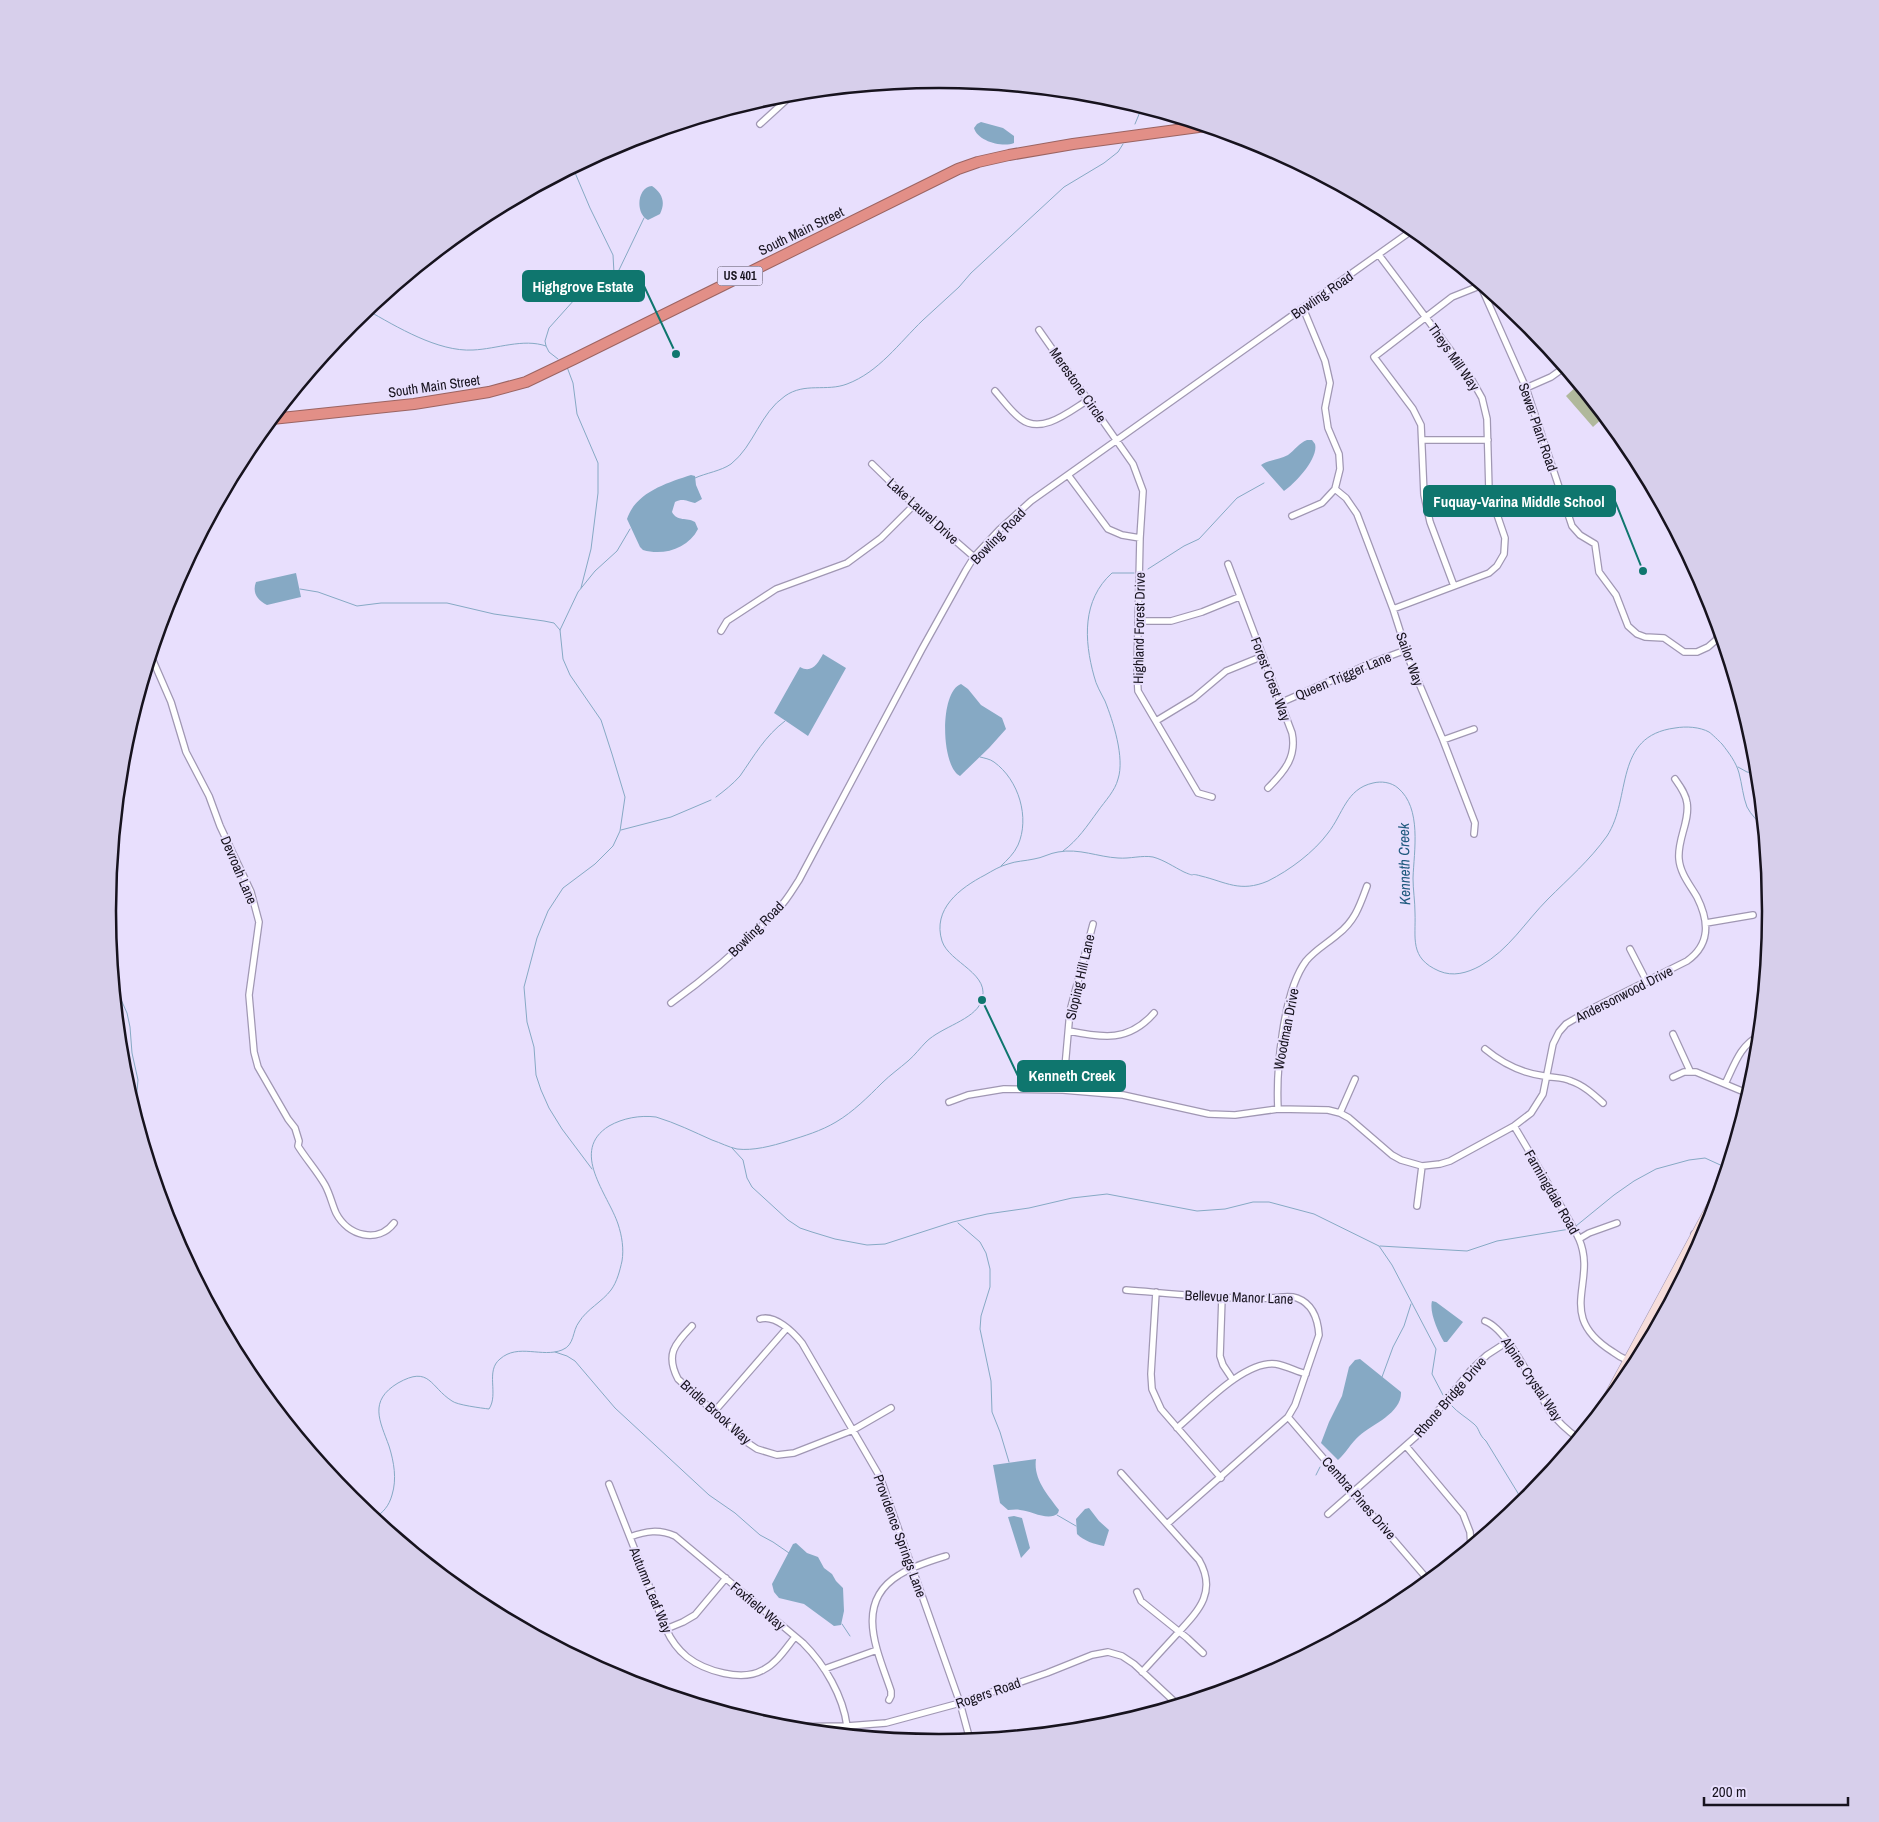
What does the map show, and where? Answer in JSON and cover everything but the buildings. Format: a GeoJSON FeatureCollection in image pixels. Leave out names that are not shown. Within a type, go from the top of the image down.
{"type":"FeatureCollection","features":[{"type":"Feature","properties":{"kind":"highway","name":"South Main Street"},"geometry":{"type":"LineString","coordinates":[[280,418],[414,404],[515,386],[574,359],[958,169],[978,162],[1028,152],[1193,128]]}},
{"type":"Feature","properties":{"kind":"street"},"geometry":{"type":"LineString","coordinates":[[760,124],[784,102]]}},
{"type":"Feature","properties":{"kind":"street","name":"Bowling Road"},"geometry":{"type":"LineString","coordinates":[[671,1003],[706,978],[745,942],[780,907],[799,880],[922,649],[974,557],[999,530],[1031,501],[1408,234]]}},
{"type":"Feature","properties":{"kind":"street","name":"Theys Mill Way"},"geometry":{"type":"LineString","coordinates":[[1379,255],[1469,375],[1482,398],[1487,419],[1489,491],[1505,538],[1504,554],[1498,566],[1489,573],[1393,609]]}},
{"type":"Feature","properties":{"kind":"street"},"geometry":{"type":"LineString","coordinates":[[1454,586],[1430,522],[1424,495],[1420,425],[1413,409],[1374,357],[1452,297],[1475,286]]}},
{"type":"Feature","properties":{"kind":"street","name":"Sewer Plant Road"},"geometry":{"type":"LineString","coordinates":[[1485,294],[1526,388],[1572,526],[1580,535],[1595,544],[1599,572],[1616,595],[1632,630],[1645,637],[1664,638],[1679,650],[1690,652],[1697,652],[1708,647],[1716,639]]}},
{"type":"Feature","properties":{"kind":"street"},"geometry":{"type":"LineString","coordinates":[[1292,516],[1322,503],[1335,490],[1340,469],[1338,454],[1328,428],[1325,408],[1330,383],[1325,361],[1303,308]]}},
{"type":"Feature","properties":{"kind":"street","name":"Merestone Circle"},"geometry":{"type":"LineString","coordinates":[[1039,330],[1117,441]]}},
{"type":"Feature","properties":{"kind":"street"},"geometry":{"type":"LineString","coordinates":[[1526,388],[1551,377],[1560,370]]}},
{"type":"Feature","properties":{"kind":"street"},"geometry":{"type":"LineString","coordinates":[[995,391],[1022,420],[1040,425],[1059,419],[1088,400]]}},
{"type":"Feature","properties":{"kind":"street"},"geometry":{"type":"LineString","coordinates":[[1422,440],[1488,440]]}},
{"type":"Feature","properties":{"kind":"street","name":"Highland Forest Drive"},"geometry":{"type":"LineString","coordinates":[[1117,441],[1133,464],[1143,491],[1140,538],[1138,691],[1198,793],[1212,797]]}},
{"type":"Feature","properties":{"kind":"street","name":"Lake Laurel Drive"},"geometry":{"type":"LineString","coordinates":[[872,464],[914,505],[974,557]]}},
{"type":"Feature","properties":{"kind":"street"},"geometry":{"type":"LineString","coordinates":[[1068,475],[1108,529],[1122,535],[1140,538]]}},
{"type":"Feature","properties":{"kind":"street","name":"Sailor Way"},"geometry":{"type":"LineString","coordinates":[[1335,490],[1346,498],[1357,514],[1393,609],[1406,650],[1475,823],[1474,834]]}},
{"type":"Feature","properties":{"kind":"street"},"geometry":{"type":"LineString","coordinates":[[721,631],[727,621],[776,589],[847,563],[881,538],[914,505]]}},
{"type":"Feature","properties":{"kind":"street","name":"Forest Crest Way"},"geometry":{"type":"LineString","coordinates":[[1228,564],[1292,733],[1294,743],[1289,764],[1281,776],[1268,788]]}},
{"type":"Feature","properties":{"kind":"street"},"geometry":{"type":"LineString","coordinates":[[1139,621],[1170,621],[1202,612],[1240,597]]}},
{"type":"Feature","properties":{"kind":"street","name":"Queen Trigger Lane"},"geometry":{"type":"LineString","coordinates":[[1280,703],[1406,650]]}},
{"type":"Feature","properties":{"kind":"street"},"geometry":{"type":"LineString","coordinates":[[1156,721],[1194,698],[1226,671],[1263,656]]}},
{"type":"Feature","properties":{"kind":"street","name":"Devroah Lane"},"geometry":{"type":"LineString","coordinates":[[154,664],[171,702],[186,752],[209,796],[220,826],[251,892],[259,922],[248,995],[252,1045],[258,1067],[288,1120],[295,1128],[299,1141],[298,1146],[324,1184],[337,1215],[347,1226],[362,1234],[378,1235],[394,1223]]}},
{"type":"Feature","properties":{"kind":"street"},"geometry":{"type":"LineString","coordinates":[[1443,740],[1474,729]]}},
{"type":"Feature","properties":{"kind":"street"},"geometry":{"type":"LineString","coordinates":[[1675,779],[1682,788],[1687,804],[1680,841],[1679,859],[1684,874],[1701,905],[1706,923],[1752,915]]}},
{"type":"Feature","properties":{"kind":"street","name":"Woodman Drive"},"geometry":{"type":"LineString","coordinates":[[1278,1109],[1276,1083],[1279,1054],[1287,1012],[1296,981],[1306,961],[1319,948],[1339,934],[1358,913],[1367,886]]}},
{"type":"Feature","properties":{"kind":"street","name":"Andersonwood Drive"},"geometry":{"type":"LineString","coordinates":[[949,1102],[968,1095],[1004,1089],[1063,1090],[1123,1095],[1209,1114],[1235,1115],[1278,1109],[1328,1110],[1350,1118],[1392,1156],[1401,1160],[1422,1166],[1450,1162],[1514,1126],[1535,1109],[1543,1094],[1553,1044],[1566,1024],[1593,1008],[1687,961],[1695,955],[1705,940],[1706,923]]}},
{"type":"Feature","properties":{"kind":"street","name":"Sloping Hill Lane"},"geometry":{"type":"LineString","coordinates":[[1063,1090],[1070,1011],[1093,924]]}},
{"type":"Feature","properties":{"kind":"street"},"geometry":{"type":"LineString","coordinates":[[1630,949],[1647,982]]}},
{"type":"Feature","properties":{"kind":"street"},"geometry":{"type":"LineString","coordinates":[[1069,1031],[1110,1037],[1130,1033],[1146,1023],[1154,1013]]}},
{"type":"Feature","properties":{"kind":"street"},"geometry":{"type":"LineString","coordinates":[[1673,1034],[1690,1071]]}},
{"type":"Feature","properties":{"kind":"street"},"geometry":{"type":"LineString","coordinates":[[1724,1084],[1742,1048],[1752,1040]]}},
{"type":"Feature","properties":{"kind":"street"},"geometry":{"type":"LineString","coordinates":[[1486,1049],[1498,1060],[1512,1068],[1547,1077],[1559,1077],[1577,1083],[1603,1103]]}},
{"type":"Feature","properties":{"kind":"street"},"geometry":{"type":"LineString","coordinates":[[1673,1077],[1684,1072],[1696,1072],[1743,1091]]}},
{"type":"Feature","properties":{"kind":"street"},"geometry":{"type":"LineString","coordinates":[[1340,1113],[1354,1079]]}},
{"type":"Feature","properties":{"kind":"street","name":"Farmingdale Road"},"geometry":{"type":"LineString","coordinates":[[1514,1126],[1579,1239],[1583,1261],[1579,1303],[1583,1320],[1591,1333],[1599,1341],[1612,1352],[1627,1360]]}},
{"type":"Feature","properties":{"kind":"street"},"geometry":{"type":"LineString","coordinates":[[1417,1206],[1422,1166]]}},
{"type":"Feature","properties":{"kind":"street"},"geometry":{"type":"LineString","coordinates":[[1618,1377],[1703,1219]]}},
{"type":"Feature","properties":{"kind":"street"},"geometry":{"type":"LineString","coordinates":[[1579,1239],[1589,1233],[1617,1223]]}},
{"type":"Feature","properties":{"kind":"street","name":"Bellevue Manor Lane"},"geometry":{"type":"LineString","coordinates":[[1126,1290],[1222,1298],[1298,1298],[1310,1307],[1315,1315],[1319,1335],[1295,1405],[1288,1417],[1167,1524]]}},
{"type":"Feature","properties":{"kind":"street"},"geometry":{"type":"LineString","coordinates":[[1156,1292],[1151,1374],[1152,1389],[1161,1409],[1221,1478]]}},
{"type":"Feature","properties":{"kind":"street"},"geometry":{"type":"LineString","coordinates":[[1222,1298],[1220,1356],[1233,1380]]}},
{"type":"Feature","properties":{"kind":"street","name":"Providence Springs Lane"},"geometry":{"type":"LineString","coordinates":[[760,1319],[769,1318],[788,1328],[806,1348],[880,1477],[960,1703],[968,1733]]}},
{"type":"Feature","properties":{"kind":"street","name":"Alpine Crystal Way"},"geometry":{"type":"LineString","coordinates":[[1485,1321],[1495,1326],[1529,1374],[1553,1415],[1574,1435]]}},
{"type":"Feature","properties":{"kind":"street","name":"Bridle Brook Way"},"geometry":{"type":"LineString","coordinates":[[692,1326],[679,1339],[674,1348],[673,1370],[684,1385],[757,1449],[776,1455],[794,1453],[853,1430],[891,1408]]}},
{"type":"Feature","properties":{"kind":"street"},"geometry":{"type":"LineString","coordinates":[[714,1412],[788,1328]]}},
{"type":"Feature","properties":{"kind":"street","name":"Rhone Bridge Drive"},"geometry":{"type":"LineString","coordinates":[[1328,1514],[1406,1446],[1428,1424],[1471,1370],[1486,1355],[1507,1342]]}},
{"type":"Feature","properties":{"kind":"street"},"geometry":{"type":"LineString","coordinates":[[1178,1428],[1233,1380],[1248,1370],[1263,1365],[1276,1364],[1306,1374]]}},
{"type":"Feature","properties":{"kind":"street","name":"Cembra Pines Drive"},"geometry":{"type":"LineString","coordinates":[[1288,1417],[1425,1576]]}},
{"type":"Feature","properties":{"kind":"street"},"geometry":{"type":"LineString","coordinates":[[1406,1446],[1463,1514],[1469,1527],[1470,1540]]}},
{"type":"Feature","properties":{"kind":"street"},"geometry":{"type":"LineString","coordinates":[[1121,1473],[1198,1560],[1206,1579],[1206,1588],[1200,1608],[1142,1672]]}},
{"type":"Feature","properties":{"kind":"street","name":"Autumn Leaf Way"},"geometry":{"type":"LineString","coordinates":[[610,1484],[666,1629],[681,1651],[695,1662],[738,1676],[754,1674],[768,1667],[795,1637]]}},
{"type":"Feature","properties":{"kind":"street","name":"Foxfield Way"},"geometry":{"type":"LineString","coordinates":[[630,1537],[648,1532],[668,1533],[682,1541],[795,1637],[816,1657],[824,1669],[844,1706],[847,1726]]}},
{"type":"Feature","properties":{"kind":"street"},"geometry":{"type":"LineString","coordinates":[[889,1700],[891,1696],[890,1691],[871,1623],[874,1606],[882,1590],[894,1578],[913,1568],[946,1556]]}},
{"type":"Feature","properties":{"kind":"street"},"geometry":{"type":"LineString","coordinates":[[666,1629],[695,1615],[726,1578]]}},
{"type":"Feature","properties":{"kind":"street"},"geometry":{"type":"LineString","coordinates":[[1137,1592],[1141,1601],[1203,1653]]}},
{"type":"Feature","properties":{"kind":"street"},"geometry":{"type":"LineString","coordinates":[[824,1669],[877,1650]]}},
{"type":"Feature","properties":{"kind":"street","name":"Rogers Road"},"geometry":{"type":"LineString","coordinates":[[827,1726],[886,1723],[960,1703],[1047,1673],[1092,1655],[1108,1652],[1122,1656],[1173,1700]]}},
{"type":"Feature","properties":{"kind":"green space"},"geometry":{"type":"Polygon","coordinates":[[[1575,388],[1600,420],[1593,427],[1566,396],[1575,388]]]}},
{"type":"Feature","properties":{"kind":"water"},"geometry":{"type":"Polygon","coordinates":[[[981,122],[1003,128],[1014,136],[1014,143],[997,144],[980,137],[974,128],[981,122]]]}},
{"type":"Feature","properties":{"kind":"water"},"geometry":{"type":"Polygon","coordinates":[[[652,186],[661,195],[663,206],[660,214],[648,220],[641,212],[640,201],[643,191],[652,186]]]}},
{"type":"Feature","properties":{"kind":"water"},"geometry":{"type":"Polygon","coordinates":[[[1307,440],[1312,440],[1315,444],[1315,450],[1310,463],[1300,477],[1284,491],[1261,465],[1288,455],[1307,440]]]}},
{"type":"Feature","properties":{"kind":"water"},"geometry":{"type":"Polygon","coordinates":[[[691,475],[695,476],[696,485],[702,499],[695,503],[682,500],[675,502],[672,512],[679,518],[695,522],[698,529],[694,536],[681,546],[667,551],[651,552],[643,550],[627,519],[631,510],[637,502],[653,490],[691,475]]]}},
{"type":"Feature","properties":{"kind":"water"},"geometry":{"type":"Polygon","coordinates":[[[296,573],[301,597],[267,605],[260,601],[256,595],[256,582],[296,573]]]}},
{"type":"Feature","properties":{"kind":"water"},"geometry":{"type":"Polygon","coordinates":[[[823,654],[846,668],[808,736],[774,713],[800,667],[804,669],[811,668],[817,664],[823,654]]]}},
{"type":"Feature","properties":{"kind":"water"},"geometry":{"type":"Polygon","coordinates":[[[961,684],[968,689],[981,705],[1002,718],[1006,729],[960,776],[954,770],[949,759],[945,730],[949,700],[954,690],[961,684]]]}},
{"type":"Feature","properties":{"kind":"water"},"geometry":{"type":"Polygon","coordinates":[[[1432,1301],[1463,1322],[1447,1342],[1444,1342],[1439,1333],[1432,1311],[1432,1301]]]}},
{"type":"Feature","properties":{"kind":"water"},"geometry":{"type":"Polygon","coordinates":[[[1360,1359],[1401,1392],[1400,1399],[1392,1412],[1359,1436],[1338,1460],[1321,1443],[1342,1396],[1349,1367],[1355,1360],[1360,1359]]]}},
{"type":"Feature","properties":{"kind":"water"},"geometry":{"type":"Polygon","coordinates":[[[1036,1459],[1039,1480],[1059,1510],[1054,1515],[1045,1516],[1025,1511],[1008,1510],[1000,1503],[993,1465],[1036,1459]]]}},
{"type":"Feature","properties":{"kind":"water"},"geometry":{"type":"Polygon","coordinates":[[[1089,1508],[1109,1530],[1104,1546],[1089,1542],[1077,1534],[1076,1519],[1085,1509],[1089,1508]]]}},
{"type":"Feature","properties":{"kind":"water"},"geometry":{"type":"Polygon","coordinates":[[[1008,1517],[1022,1518],[1030,1548],[1021,1558],[1008,1517]]]}},
{"type":"Feature","properties":{"kind":"water"},"geometry":{"type":"Polygon","coordinates":[[[796,1543],[807,1553],[818,1557],[824,1568],[832,1574],[843,1588],[844,1611],[841,1625],[834,1626],[804,1604],[779,1598],[774,1592],[772,1584],[793,1544],[796,1543]]]}},
{"type":"Feature","properties":{"kind":"waterway"},"geometry":{"type":"LineString","coordinates":[[1135,124],[1140,113]]}},
{"type":"Feature","properties":{"kind":"waterway"},"geometry":{"type":"LineString","coordinates":[[695,478],[723,468],[739,457],[769,411],[785,396],[800,389],[847,384],[879,365],[971,273],[1064,187],[1104,163],[1118,152],[1123,144]]}},
{"type":"Feature","properties":{"kind":"waterway"},"geometry":{"type":"LineString","coordinates":[[575,172],[613,255],[614,273]]}},
{"type":"Feature","properties":{"kind":"waterway"},"geometry":{"type":"LineString","coordinates":[[558,359],[549,352],[546,346],[545,341],[549,328],[575,299],[598,286],[619,270],[644,218]]}},
{"type":"Feature","properties":{"kind":"waterway"},"geometry":{"type":"LineString","coordinates":[[373,314],[432,343],[460,350],[482,349],[519,343],[546,346]]}},
{"type":"Feature","properties":{"kind":"waterway"},"geometry":{"type":"LineString","coordinates":[[567,367],[573,383],[577,414],[598,463],[598,493],[591,549],[581,588]]}},
{"type":"Feature","properties":{"kind":"waterway"},"geometry":{"type":"LineString","coordinates":[[1148,569],[1184,546],[1199,539],[1237,498],[1264,483]]}},
{"type":"Feature","properties":{"kind":"waterway"},"geometry":{"type":"LineString","coordinates":[[592,1169],[562,1129],[541,1090],[536,1075],[534,1047],[527,1022],[524,987],[537,938],[548,911],[563,888],[595,864],[613,846],[620,831],[625,797],[601,720],[570,675],[563,659],[560,630],[578,592],[595,571],[617,551],[630,529]]}},
{"type":"Feature","properties":{"kind":"waterway"},"geometry":{"type":"LineString","coordinates":[[1063,851],[1086,827],[1117,783],[1120,770],[1119,750],[1108,709],[1094,676],[1088,649],[1088,621],[1095,595],[1112,573],[1134,573]]}},
{"type":"Feature","properties":{"kind":"waterway"},"geometry":{"type":"LineString","coordinates":[[300,589],[318,592],[357,606],[381,603],[447,603],[494,614],[554,623],[560,630]]}},
{"type":"Feature","properties":{"kind":"waterway"},"geometry":{"type":"LineString","coordinates":[[716,797],[740,776],[766,740],[785,721]]}},
{"type":"Feature","properties":{"kind":"waterway","name":"Kenneth Creek"},"geometry":{"type":"LineString","coordinates":[[379,1514],[391,1499],[394,1483],[392,1458],[379,1412],[383,1397],[389,1390],[409,1378],[423,1377],[455,1402],[489,1409],[493,1397],[493,1370],[500,1359],[514,1352],[546,1353],[566,1348],[582,1317],[613,1287],[622,1261],[622,1242],[618,1224],[595,1173],[592,1148],[597,1136],[609,1126],[620,1121],[650,1116],[678,1125],[731,1147],[749,1149],[782,1143],[824,1128],[842,1118],[908,1061],[926,1042],[972,1014],[981,1002],[983,992],[976,976],[946,949],[942,941],[941,919],[950,901],[958,893],[966,886],[996,869],[1011,863],[1073,851],[1118,858],[1153,857],[1191,875],[1233,885],[1249,886],[1258,884],[1285,872],[1316,847],[1333,826],[1351,796],[1357,791],[1373,783],[1386,782],[1398,788],[1406,797],[1414,818],[1413,878],[1415,939],[1418,954],[1429,966],[1444,973],[1455,974],[1480,966],[1500,952],[1593,853],[1607,836],[1615,821],[1627,771],[1633,756],[1642,743],[1655,733],[1688,727],[1701,729],[1712,734],[1734,761],[1739,773],[1747,807],[1758,820]]}},
{"type":"Feature","properties":{"kind":"waterway"},"geometry":{"type":"LineString","coordinates":[[980,757],[989,759],[1003,770],[1016,789],[1020,800],[1023,823],[1018,845],[1001,866]]}},
{"type":"Feature","properties":{"kind":"waterway"},"geometry":{"type":"LineString","coordinates":[[1738,767],[1751,773]]}},
{"type":"Feature","properties":{"kind":"waterway"},"geometry":{"type":"LineString","coordinates":[[621,830],[671,817],[711,800]]}},
{"type":"Feature","properties":{"kind":"waterway"},"geometry":{"type":"LineString","coordinates":[[121,1000],[130,1027],[132,1053],[138,1080],[137,1093]]}},
{"type":"Feature","properties":{"kind":"waterway"},"geometry":{"type":"LineString","coordinates":[[732,1148],[743,1160],[747,1178],[752,1187],[788,1220],[800,1228],[812,1232],[835,1239],[867,1245],[885,1244],[953,1222],[987,1214],[1029,1208],[1072,1198],[1107,1194],[1197,1211],[1225,1209],[1253,1202],[1269,1202],[1314,1214],[1379,1246],[1392,1265],[1436,1349],[1432,1374],[1443,1395]]}},
{"type":"Feature","properties":{"kind":"waterway"},"geometry":{"type":"LineString","coordinates":[[1576,1226],[1614,1195],[1656,1169],[1689,1160],[1705,1158],[1722,1166]]}},
{"type":"Feature","properties":{"kind":"waterway"},"geometry":{"type":"LineString","coordinates":[[958,1223],[980,1242],[986,1253],[990,1269],[990,1287],[981,1316],[980,1329],[991,1381],[992,1412],[1009,1462]]}},
{"type":"Feature","properties":{"kind":"waterway"},"geometry":{"type":"LineString","coordinates":[[1380,1246],[1467,1251],[1497,1241],[1570,1229]]}},
{"type":"Feature","properties":{"kind":"waterway"},"geometry":{"type":"LineString","coordinates":[[1382,1377],[1393,1347],[1404,1326],[1411,1304]]}},
{"type":"Feature","properties":{"kind":"waterway"},"geometry":{"type":"LineString","coordinates":[[555,1352],[575,1361],[615,1408],[709,1495],[735,1513],[760,1535],[789,1553]]}},
{"type":"Feature","properties":{"kind":"waterway"},"geometry":{"type":"LineString","coordinates":[[1451,1405],[1476,1426],[1519,1495]]}},
{"type":"Feature","properties":{"kind":"waterway"},"geometry":{"type":"LineString","coordinates":[[1316,1475],[1320,1467]]}},
{"type":"Feature","properties":{"kind":"waterway"},"geometry":{"type":"LineString","coordinates":[[1057,1515],[1076,1526]]}},
{"type":"Feature","properties":{"kind":"waterway"},"geometry":{"type":"LineString","coordinates":[[842,1624],[850,1636]]}},
{"type":"Feature","properties":{"kind":"place","name":"Highgrove Estate"},"geometry":{"type":"Point","coordinates":[676,354]}},
{"type":"Feature","properties":{"kind":"place","name":"Fuquay-Varina Middle School"},"geometry":{"type":"Point","coordinates":[1643,571]}},
{"type":"Feature","properties":{"kind":"place","name":"Kenneth Creek"},"geometry":{"type":"Point","coordinates":[982,1000]}}]}
